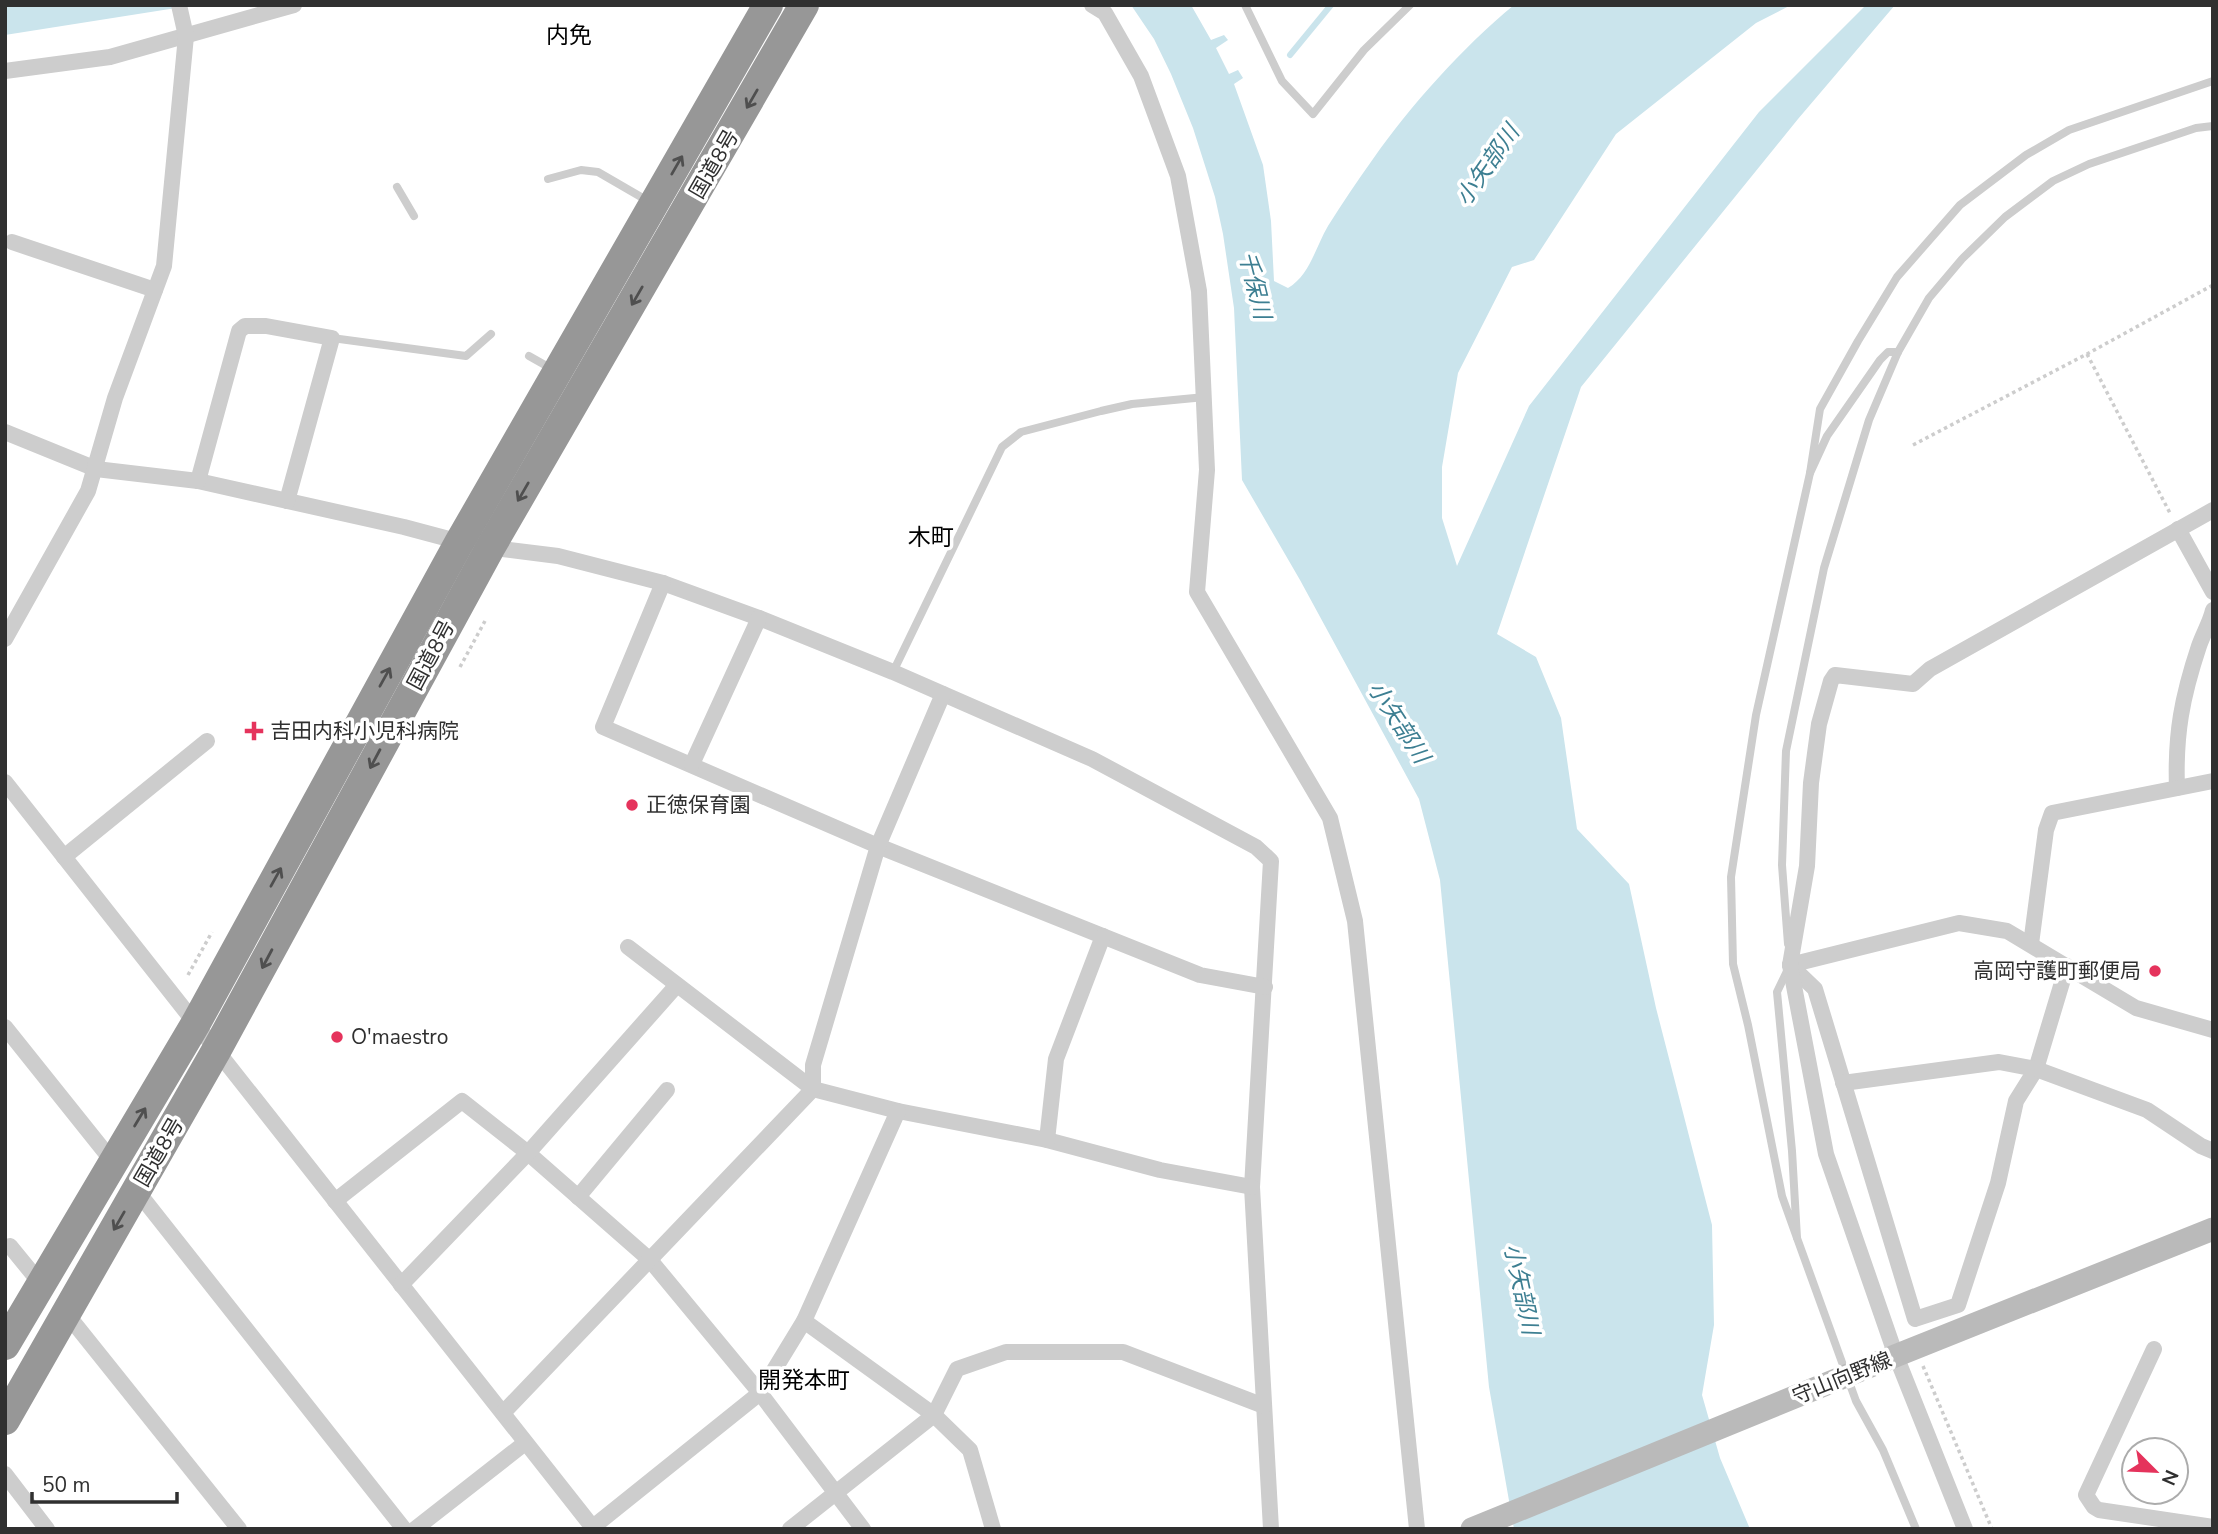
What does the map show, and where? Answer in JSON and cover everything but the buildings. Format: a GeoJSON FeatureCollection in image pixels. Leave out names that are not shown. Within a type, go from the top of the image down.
{"type":"FeatureCollection","features":[{"type":"Feature","properties":{"kind":"highway"},"geometry":{"type":"LineString","coordinates":[[719,93],[753,5]]}},
{"type":"Feature","properties":{"kind":"highway","name":"国道8号"},"geometry":{"type":"LineString","coordinates":[[5,1345],[196,1023],[459,542],[768,5]]}},
{"type":"Feature","properties":{"kind":"highway","name":"国道8号"},"geometry":{"type":"LineString","coordinates":[[5,1420],[216,1051],[489,548],[804,5]]}},
{"type":"Feature","properties":{"kind":"main road","name":"守山向野線"},"geometry":{"type":"LineString","coordinates":[[1472,1529],[2213,1228]]}},
{"type":"Feature","properties":{"kind":"street"},"geometry":{"type":"LineString","coordinates":[[5,639],[88,491],[116,398],[164,265],[176,211],[184,29],[179,5]]}},
{"type":"Feature","properties":{"kind":"street"},"geometry":{"type":"LineString","coordinates":[[5,71],[110,57],[184,29],[295,5]]}},
{"type":"Feature","properties":{"kind":"street"},"geometry":{"type":"LineString","coordinates":[[1092,5],[1105,13],[1140,76],[1178,176],[1199,291],[1207,470],[1196,592],[1330,818],[1355,921],[1417,1529]]}},
{"type":"Feature","properties":{"kind":"street"},"geometry":{"type":"LineString","coordinates":[[12,242],[155,289]]}},
{"type":"Feature","properties":{"kind":"street"},"geometry":{"type":"LineString","coordinates":[[198,481],[239,331],[245,326],[266,326],[332,338],[330,365],[287,501]]}},
{"type":"Feature","properties":{"kind":"street"},"geometry":{"type":"LineString","coordinates":[[5,432],[96,469],[198,481],[459,542],[558,555],[663,583],[893,672],[1092,759],[1256,847],[1271,861],[1252,1187],[1271,1529]]}},
{"type":"Feature","properties":{"kind":"street"},"geometry":{"type":"LineString","coordinates":[[1965,1529],[1891,1358],[1826,1154],[1790,965],[1807,866],[1811,783],[1819,724],[1835,675],[1913,684],[1930,669],[2213,510]]}},
{"type":"Feature","properties":{"kind":"street"},"geometry":{"type":"LineString","coordinates":[[2178,529],[2213,592]]}},
{"type":"Feature","properties":{"kind":"street"},"geometry":{"type":"LineString","coordinates":[[663,583],[603,727],[878,846],[1200,975],[1265,987]]}},
{"type":"Feature","properties":{"kind":"street"},"geometry":{"type":"LineString","coordinates":[[2178,788],[2176,749],[2182,702],[2213,610]]}},
{"type":"Feature","properties":{"kind":"street"},"geometry":{"type":"LineString","coordinates":[[692,764],[759,618]]}},
{"type":"Feature","properties":{"kind":"street"},"geometry":{"type":"LineString","coordinates":[[503,1413],[813,1089],[813,1065],[878,846],[943,694]]}},
{"type":"Feature","properties":{"kind":"street"},"geometry":{"type":"LineString","coordinates":[[64,857],[207,741]]}},
{"type":"Feature","properties":{"kind":"street"},"geometry":{"type":"LineString","coordinates":[[2031,944],[2046,830],[2052,813],[2213,781]]}},
{"type":"Feature","properties":{"kind":"street"},"geometry":{"type":"LineString","coordinates":[[5,782],[593,1528],[760,1393],[804,1321],[898,1111]]}},
{"type":"Feature","properties":{"kind":"street"},"geometry":{"type":"LineString","coordinates":[[1790,965],[1959,923],[2007,932],[2136,1009],[2213,1030]]}},
{"type":"Feature","properties":{"kind":"street"},"geometry":{"type":"LineString","coordinates":[[1047,1140],[1056,1059],[1103,936]]}},
{"type":"Feature","properties":{"kind":"street"},"geometry":{"type":"LineString","coordinates":[[628,947],[813,1089],[898,1111],[1047,1140],[1160,1170],[1252,1187]]}},
{"type":"Feature","properties":{"kind":"street"},"geometry":{"type":"LineString","coordinates":[[1790,965],[1815,989],[1915,1319],[1958,1305],[1998,1183],[2016,1101],[2036,1069],[2067,966]]}},
{"type":"Feature","properties":{"kind":"street"},"geometry":{"type":"LineString","coordinates":[[401,1285],[528,1153],[677,985]]}},
{"type":"Feature","properties":{"kind":"street"},"geometry":{"type":"LineString","coordinates":[[5,1027],[113,1162]]}},
{"type":"Feature","properties":{"kind":"street"},"geometry":{"type":"LineString","coordinates":[[1843,1083],[1999,1062],[2036,1069],[2147,1110],[2213,1151]]}},
{"type":"Feature","properties":{"kind":"street"},"geometry":{"type":"LineString","coordinates":[[578,1197],[667,1090]]}},
{"type":"Feature","properties":{"kind":"street"},"geometry":{"type":"LineString","coordinates":[[335,1201],[461,1101],[528,1153],[650,1260],[760,1393],[863,1529]]}},
{"type":"Feature","properties":{"kind":"street"},"geometry":{"type":"LineString","coordinates":[[137,1191],[404,1529]]}},
{"type":"Feature","properties":{"kind":"street"},"geometry":{"type":"LineString","coordinates":[[7,1245],[41,1284]]}},
{"type":"Feature","properties":{"kind":"street"},"geometry":{"type":"LineString","coordinates":[[66,1313],[239,1529]]}},
{"type":"Feature","properties":{"kind":"street"},"geometry":{"type":"LineString","coordinates":[[804,1321],[934,1415],[970,1450],[993,1529]]}},
{"type":"Feature","properties":{"kind":"street"},"geometry":{"type":"LineString","coordinates":[[2154,1349],[2086,1495],[2099,1510],[2213,1527]]}},
{"type":"Feature","properties":{"kind":"street"},"geometry":{"type":"LineString","coordinates":[[790,1529],[934,1415],[957,1369],[1006,1352],[1124,1352],[1264,1406]]}},
{"type":"Feature","properties":{"kind":"street"},"geometry":{"type":"LineString","coordinates":[[415,1529],[525,1443]]}},
{"type":"Feature","properties":{"kind":"street"},"geometry":{"type":"LineString","coordinates":[[5,1474],[47,1529]]}},
{"type":"Feature","properties":{"kind":"lane"},"geometry":{"type":"LineString","coordinates":[[1245,5],[1282,81],[1313,114],[1364,50],[1410,5]]}},
{"type":"Feature","properties":{"kind":"lane"},"geometry":{"type":"LineString","coordinates":[[1916,1529],[1883,1450],[1856,1401],[1782,1196],[1733,964],[1731,877],[1756,715],[1810,473],[1820,409],[1897,277],[1960,205],[2026,155],[2068,130],[2213,81]]}},
{"type":"Feature","properties":{"kind":"lane"},"geometry":{"type":"LineString","coordinates":[[1797,1238],[1793,1151],[1777,992],[1790,965],[1782,865],[1786,751],[1824,568],[1869,420],[1898,352],[1929,298],[1962,259],[2005,217],[2053,181],[2089,164],[2196,128],[2213,125]]}},
{"type":"Feature","properties":{"kind":"lane"},"geometry":{"type":"LineString","coordinates":[[548,179],[581,170],[598,172],[654,204]]}},
{"type":"Feature","properties":{"kind":"lane"},"geometry":{"type":"LineString","coordinates":[[397,187],[414,216]]}},
{"type":"Feature","properties":{"kind":"lane"},"geometry":{"type":"LineString","coordinates":[[332,338],[466,356],[491,334]]}},
{"type":"Feature","properties":{"kind":"lane"},"geometry":{"type":"LineString","coordinates":[[1810,473],[1826,436],[1872,371],[1888,352],[1898,352]]}},
{"type":"Feature","properties":{"kind":"lane"},"geometry":{"type":"LineString","coordinates":[[529,356],[558,372]]}},
{"type":"Feature","properties":{"kind":"lane"},"geometry":{"type":"LineString","coordinates":[[893,672],[1002,447],[1021,432],[1101,411],[1132,404],[1205,397]]}},
{"type":"Feature","properties":{"kind":"path"},"geometry":{"type":"LineString","coordinates":[[1913,445],[2213,285]]}},
{"type":"Feature","properties":{"kind":"path"},"geometry":{"type":"LineString","coordinates":[[2087,354],[2178,529]]}},
{"type":"Feature","properties":{"kind":"path"},"geometry":{"type":"LineString","coordinates":[[460,667],[485,621]]}},
{"type":"Feature","properties":{"kind":"path"},"geometry":{"type":"LineString","coordinates":[[188,975],[212,932]]}},
{"type":"Feature","properties":{"kind":"path"},"geometry":{"type":"LineString","coordinates":[[1922,1364],[1992,1529]]}},
{"type":"Feature","properties":{"kind":"water"},"geometry":{"type":"Polygon","coordinates":[[[5,5],[195,5],[5,35],[5,5]]]}},
{"type":"Feature","properties":{"kind":"water"},"geometry":{"type":"Polygon","coordinates":[[[1131,5],[1191,5],[1211,40],[1224,35],[1228,40],[1216,48],[1229,74],[1238,70],[1243,78],[1234,84],[1263,165],[1271,221],[1274,281],[1288,288],[1302,276],[1333,218],[1403,118],[1457,58],[1514,5],[1791,5],[1756,23],[1616,134],[1534,260],[1512,267],[1458,373],[1442,467],[1442,518],[1457,566],[1529,406],[1759,112],[1866,5],[1895,5],[1798,119],[1581,387],[1497,634],[1536,657],[1561,718],[1577,829],[1629,884],[1656,1008],[1712,1225],[1714,1325],[1702,1395],[1720,1458],[1750,1529],[1514,1529],[1489,1387],[1440,880],[1419,799],[1300,580],[1242,480],[1234,308],[1215,197],[1193,128],[1171,74],[1154,39],[1131,5]]]}},
{"type":"Feature","properties":{"kind":"waterway"},"geometry":{"type":"LineString","coordinates":[[1290,55],[1331,5]]}},
{"type":"Feature","properties":{"kind":"place","name":"吉田内科小児科病院"},"geometry":{"type":"Point","coordinates":[254,731]}},
{"type":"Feature","properties":{"kind":"place","name":"正徳保育園"},"geometry":{"type":"Point","coordinates":[632,805]}},
{"type":"Feature","properties":{"kind":"place","name":"高岡守護町郵便局"},"geometry":{"type":"Point","coordinates":[2155,971]}},
{"type":"Feature","properties":{"kind":"place","name":"O'maestro"},"geometry":{"type":"Point","coordinates":[337,1037]}},
{"type":"Feature","properties":{"kind":"district","name":"内免"},"geometry":{"type":"Point","coordinates":[569,35]}},
{"type":"Feature","properties":{"kind":"district","name":"木町"},"geometry":{"type":"Point","coordinates":[931,537]}},
{"type":"Feature","properties":{"kind":"district","name":"開発本町"},"geometry":{"type":"Point","coordinates":[804,1380]}},
{"type":"Feature","properties":{"kind":"water label","name":"小矢部川"},"geometry":{"type":"Point","coordinates":[1487,165]}},
{"type":"Feature","properties":{"kind":"water label","name":"千保川"},"geometry":{"type":"Point","coordinates":[1255,285]}},
{"type":"Feature","properties":{"kind":"water label","name":"小矢部川"},"geometry":{"type":"Point","coordinates":[1399,722]}},
{"type":"Feature","properties":{"kind":"water label","name":"小矢部川"},"geometry":{"type":"Point","coordinates":[1522,1289]}}]}
